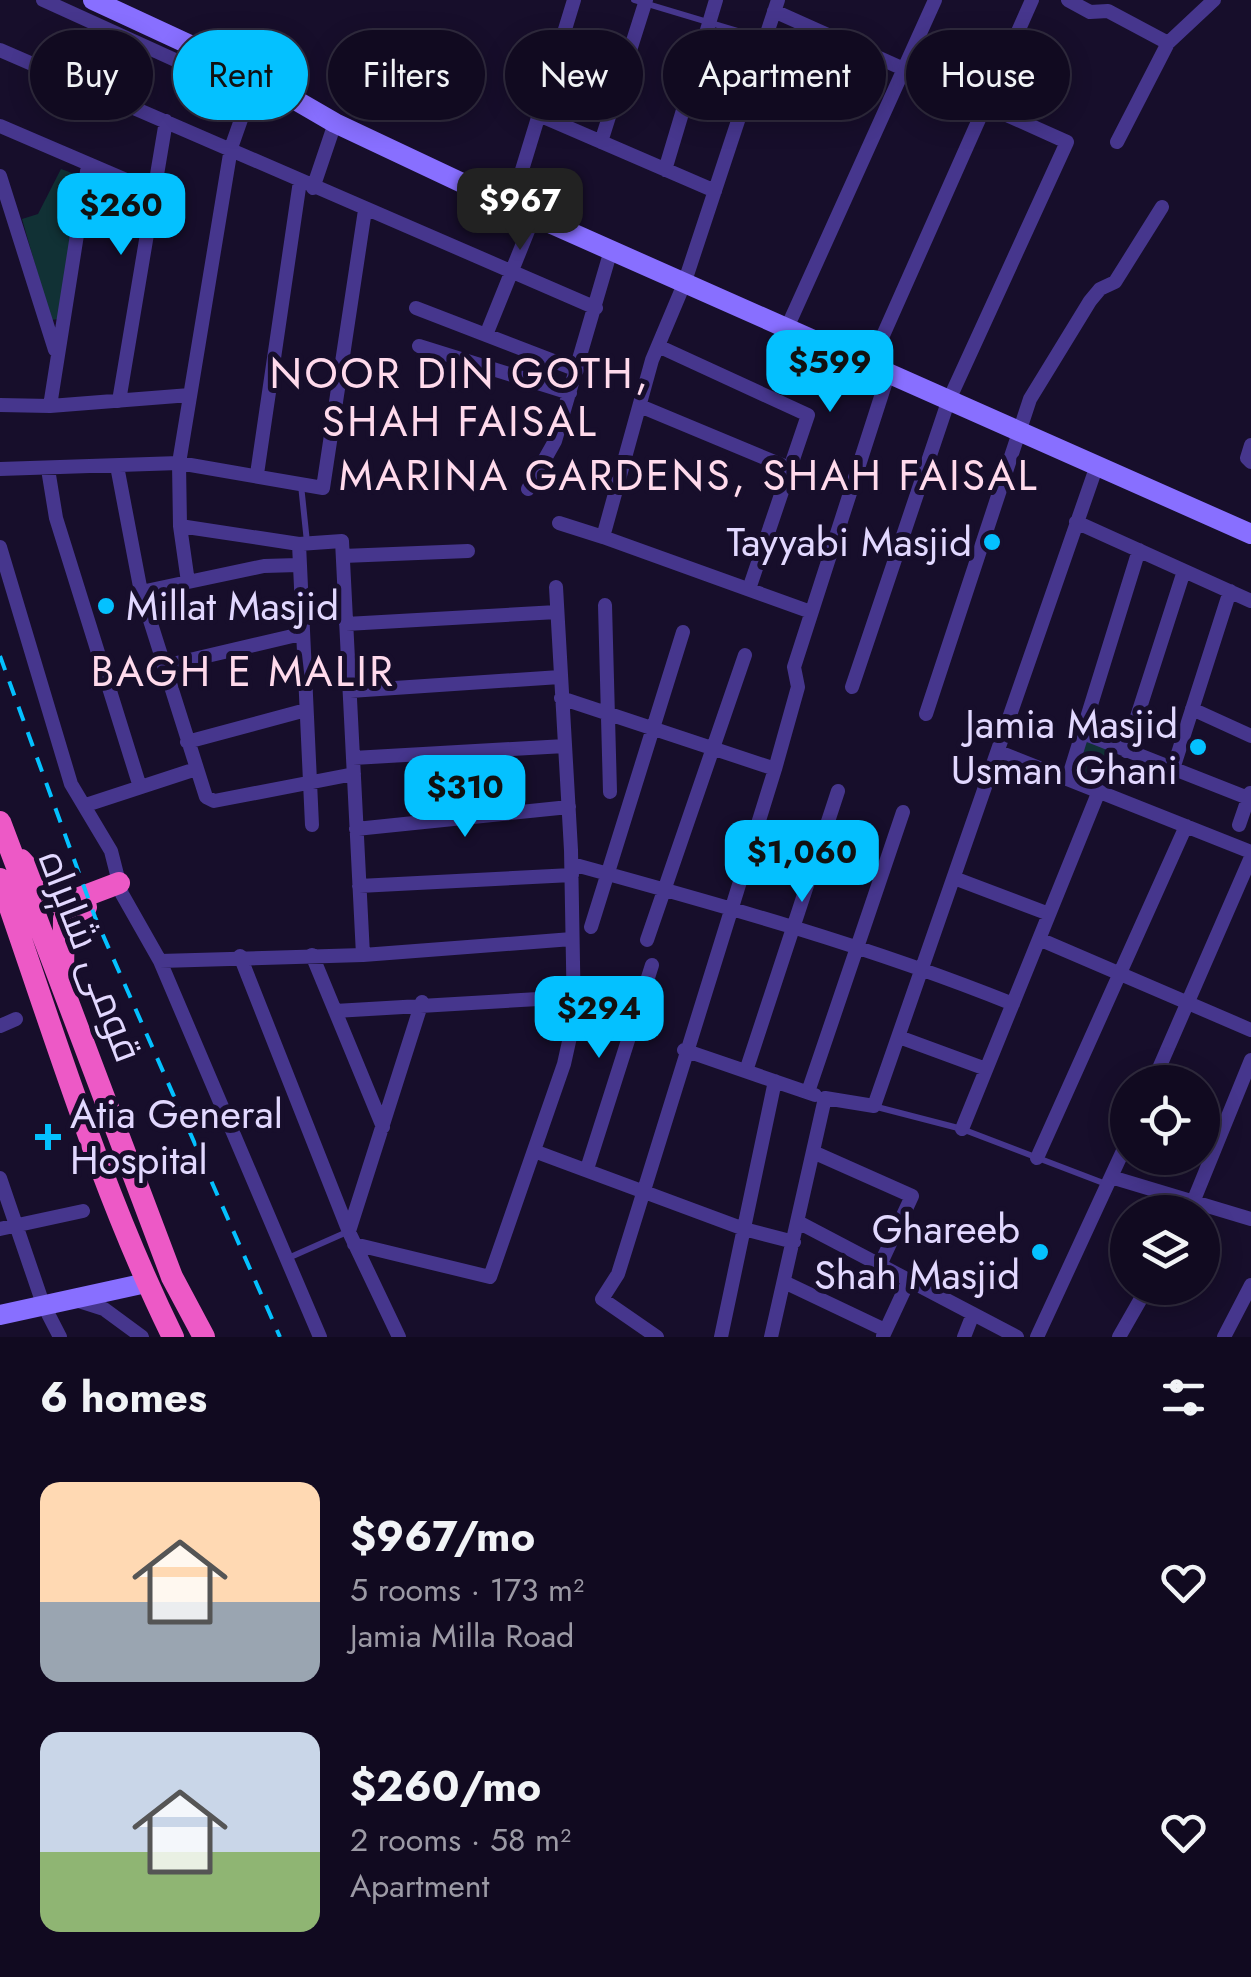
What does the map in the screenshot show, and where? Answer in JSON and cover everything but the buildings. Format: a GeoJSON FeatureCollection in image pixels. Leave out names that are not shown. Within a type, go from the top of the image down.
{"type":"FeatureCollection","features":[{"type":"Feature","properties":{"kind":"highway","name":"قومی شاہراہ"},"geometry":{"type":"LineString","coordinates":[[0,822],[172,1276],[204,1337]]}},
{"type":"Feature","properties":{"kind":"highway"},"geometry":{"type":"LineString","coordinates":[[9,846],[61,905],[121,889]]}},
{"type":"Feature","properties":{"kind":"highway","name":"قومی شاہراہ"},"geometry":{"type":"LineString","coordinates":[[0,879],[144,1276],[173,1337]]}},
{"type":"Feature","properties":{"kind":"highway"},"geometry":{"type":"LineString","coordinates":[[62,988],[64,919],[121,889]]}},
{"type":"Feature","properties":{"kind":"main road"},"geometry":{"type":"LineString","coordinates":[[93,0],[173,40]]}},
{"type":"Feature","properties":{"kind":"main road"},"geometry":{"type":"LineString","coordinates":[[308,109],[511,206],[1251,534]]}},
{"type":"Feature","properties":{"kind":"main road"},"geometry":{"type":"LineString","coordinates":[[0,1306],[70,1298],[144,1276]]}},
{"type":"Feature","properties":{"kind":"main road"},"geometry":{"type":"LineString","coordinates":[[0,1315],[42,1300],[144,1276]]}},
{"type":"Feature","properties":{"kind":"street"},"geometry":{"type":"LineString","coordinates":[[43,0],[173,49]]}},
{"type":"Feature","properties":{"kind":"street"},"geometry":{"type":"LineString","coordinates":[[108,0],[177,30]]}},
{"type":"Feature","properties":{"kind":"street"},"geometry":{"type":"LineString","coordinates":[[565,30],[574,0]]}},
{"type":"Feature","properties":{"kind":"street"},"geometry":{"type":"LineString","coordinates":[[665,170],[716,0]]}},
{"type":"Feature","properties":{"kind":"street"},"geometry":{"type":"LineString","coordinates":[[786,330],[935,0]]}},
{"type":"Feature","properties":{"kind":"street"},"geometry":{"type":"LineString","coordinates":[[1018,30],[1032,0]]}},
{"type":"Feature","properties":{"kind":"street"},"geometry":{"type":"LineString","coordinates":[[1068,0],[1090,12],[1109,6],[1168,43]]}},
{"type":"Feature","properties":{"kind":"street"},"geometry":{"type":"LineString","coordinates":[[1117,142],[1168,43],[1214,0]]}},
{"type":"Feature","properties":{"kind":"street"},"geometry":{"type":"LineString","coordinates":[[601,142],[642,1]]}},
{"type":"Feature","properties":{"kind":"street"},"geometry":{"type":"LineString","coordinates":[[768,30],[776,5],[905,72]]}},
{"type":"Feature","properties":{"kind":"street"},"geometry":{"type":"LineString","coordinates":[[0,50],[596,308]]}},
{"type":"Feature","properties":{"kind":"street"},"geometry":{"type":"LineString","coordinates":[[188,582],[180,526],[179,463],[238,120]]}},
{"type":"Feature","properties":{"kind":"street"},"geometry":{"type":"LineString","coordinates":[[511,206],[537,120]]}},
{"type":"Feature","properties":{"kind":"street"},"geometry":{"type":"LineString","coordinates":[[550,120],[715,192]]}},
{"type":"Feature","properties":{"kind":"street"},"geometry":{"type":"LineString","coordinates":[[603,537],[658,346],[684,284],[739,120]]}},
{"type":"Feature","properties":{"kind":"street"},"geometry":{"type":"LineString","coordinates":[[657,1337],[602,1300],[618,1274],[684,1050],[775,769],[798,688],[794,668],[879,371],[978,120]]}},
{"type":"Feature","properties":{"kind":"street"},"geometry":{"type":"LineString","coordinates":[[852,686],[948,402],[1067,142],[1016,120]]}},
{"type":"Feature","properties":{"kind":"street"},"geometry":{"type":"LineString","coordinates":[[119,401],[166,121]]}},
{"type":"Feature","properties":{"kind":"street"},"geometry":{"type":"LineString","coordinates":[[257,474],[306,184],[336,123]]}},
{"type":"Feature","properties":{"kind":"street"},"geometry":{"type":"LineString","coordinates":[[0,126],[154,192]]}},
{"type":"Feature","properties":{"kind":"street"},"geometry":{"type":"LineString","coordinates":[[50,406],[88,165]]}},
{"type":"Feature","properties":{"kind":"street"},"geometry":{"type":"LineString","coordinates":[[0,176],[57,356]]}},
{"type":"Feature","properties":{"kind":"street"},"geometry":{"type":"LineString","coordinates":[[926,714],[1030,399],[1090,301],[1100,289],[1115,282],[1162,207]]}},
{"type":"Feature","properties":{"kind":"street"},"geometry":{"type":"LineString","coordinates":[[0,469],[179,463],[323,488],[365,210]]}},
{"type":"Feature","properties":{"kind":"street"},"geometry":{"type":"LineString","coordinates":[[486,335],[534,216]]}},
{"type":"Feature","properties":{"kind":"street"},"geometry":{"type":"LineString","coordinates":[[528,489],[555,441],[612,250]]}},
{"type":"Feature","properties":{"kind":"street"},"geometry":{"type":"LineString","coordinates":[[416,308],[577,370]]}},
{"type":"Feature","properties":{"kind":"street"},"geometry":{"type":"LineString","coordinates":[[420,346],[570,393]]}},
{"type":"Feature","properties":{"kind":"street"},"geometry":{"type":"LineString","coordinates":[[658,346],[808,415],[749,589]]}},
{"type":"Feature","properties":{"kind":"street"},"geometry":{"type":"LineString","coordinates":[[0,405],[50,406],[190,395]]}},
{"type":"Feature","properties":{"kind":"street"},"geometry":{"type":"LineString","coordinates":[[640,406],[789,468]]}},
{"type":"Feature","properties":{"kind":"street"},"geometry":{"type":"LineString","coordinates":[[1251,445],[1251,462]]}},
{"type":"Feature","properties":{"kind":"street"},"geometry":{"type":"LineString","coordinates":[[118,466],[140,592],[206,796],[214,801],[354,774]]}},
{"type":"Feature","properties":{"kind":"street"},"geometry":{"type":"LineString","coordinates":[[684,1050],[825,1098],[874,1106],[1096,468]]}},
{"type":"Feature","properties":{"kind":"street"},"geometry":{"type":"LineString","coordinates":[[48,469],[56,518],[140,787]]}},
{"type":"Feature","properties":{"kind":"street"},"geometry":{"type":"LineString","coordinates":[[1076,522],[1251,600]]}},
{"type":"Feature","properties":{"kind":"street"},"geometry":{"type":"LineString","coordinates":[[558,523],[812,612]]}},
{"type":"Feature","properties":{"kind":"street"},"geometry":{"type":"LineString","coordinates":[[180,526],[303,544],[342,541],[363,955]]}},
{"type":"Feature","properties":{"kind":"street"},"geometry":{"type":"LineString","coordinates":[[303,544],[298,565],[312,825]]}},
{"type":"Feature","properties":{"kind":"street"},"geometry":{"type":"LineString","coordinates":[[0,547],[71,784],[111,851],[121,889],[160,962],[320,1337]]}},
{"type":"Feature","properties":{"kind":"street"},"geometry":{"type":"LineString","coordinates":[[343,556],[468,550]]}},
{"type":"Feature","properties":{"kind":"street"},"geometry":{"type":"LineString","coordinates":[[1068,779],[1139,550]]}},
{"type":"Feature","properties":{"kind":"street"},"geometry":{"type":"LineString","coordinates":[[140,592],[264,566],[298,565]]}},
{"type":"Feature","properties":{"kind":"street"},"geometry":{"type":"LineString","coordinates":[[1068,779],[1133,569]]}},
{"type":"Feature","properties":{"kind":"street"},"geometry":{"type":"LineString","coordinates":[[1126,751],[1184,570]]}},
{"type":"Feature","properties":{"kind":"street"},"geometry":{"type":"LineString","coordinates":[[352,1238],[490,1276],[564,1064],[574,1019],[572,869],[556,587]]}},
{"type":"Feature","properties":{"kind":"street"},"geometry":{"type":"LineString","coordinates":[[1172,770],[1230,591]]}},
{"type":"Feature","properties":{"kind":"street"},"geometry":{"type":"LineString","coordinates":[[605,604],[610,792]]}},
{"type":"Feature","properties":{"kind":"street"},"geometry":{"type":"LineString","coordinates":[[346,624],[557,612]]}},
{"type":"Feature","properties":{"kind":"street"},"geometry":{"type":"LineString","coordinates":[[591,926],[683,632]]}},
{"type":"Feature","properties":{"kind":"street"},"geometry":{"type":"LineString","coordinates":[[164,666],[302,634]]}},
{"type":"Feature","properties":{"kind":"street"},"geometry":{"type":"LineString","coordinates":[[647,940],[745,655]]}},
{"type":"Feature","properties":{"kind":"street"},"geometry":{"type":"LineString","coordinates":[[350,691],[560,677]]}},
{"type":"Feature","properties":{"kind":"street"},"geometry":{"type":"LineString","coordinates":[[562,698],[775,769]]}},
{"type":"Feature","properties":{"kind":"street"},"geometry":{"type":"LineString","coordinates":[[1192,708],[1251,736]]}},
{"type":"Feature","properties":{"kind":"street"},"geometry":{"type":"LineString","coordinates":[[188,742],[306,710]]}},
{"type":"Feature","properties":{"kind":"street"},"geometry":{"type":"LineString","coordinates":[[1082,733],[1172,770],[1250,795],[1238,825]]}},
{"type":"Feature","properties":{"kind":"street"},"geometry":{"type":"LineString","coordinates":[[353,758],[564,746]]}},
{"type":"Feature","properties":{"kind":"street"},"geometry":{"type":"LineString","coordinates":[[999,752],[1251,855],[1161,1065]]}},
{"type":"Feature","properties":{"kind":"street"},"geometry":{"type":"LineString","coordinates":[[86,805],[196,768]]}},
{"type":"Feature","properties":{"kind":"street"},"geometry":{"type":"LineString","coordinates":[[962,1129],[1099,791]]}},
{"type":"Feature","properties":{"kind":"street"},"geometry":{"type":"LineString","coordinates":[[746,1071],[838,792]]}},
{"type":"Feature","properties":{"kind":"street"},"geometry":{"type":"LineString","coordinates":[[356,829],[568,807]]}},
{"type":"Feature","properties":{"kind":"street"},"geometry":{"type":"LineString","coordinates":[[808,1092],[903,812]]}},
{"type":"Feature","properties":{"kind":"street"},"geometry":{"type":"LineString","coordinates":[[1036,1158],[1186,826]]}},
{"type":"Feature","properties":{"kind":"street"},"geometry":{"type":"LineString","coordinates":[[359,886],[572,869],[608,874],[792,925],[923,967],[1013,1004]]}},
{"type":"Feature","properties":{"kind":"street"},"geometry":{"type":"LineString","coordinates":[[954,878],[1050,914]]}},
{"type":"Feature","properties":{"kind":"street"},"geometry":{"type":"LineString","coordinates":[[160,962],[240,956],[363,955],[572,939]]}},
{"type":"Feature","properties":{"kind":"street"},"geometry":{"type":"LineString","coordinates":[[1039,939],[1251,1030]]}},
{"type":"Feature","properties":{"kind":"street"},"geometry":{"type":"LineString","coordinates":[[240,956],[352,1238],[398,1337]]}},
{"type":"Feature","properties":{"kind":"street"},"geometry":{"type":"LineString","coordinates":[[312,956],[383,1128]]}},
{"type":"Feature","properties":{"kind":"street"},"geometry":{"type":"LineString","coordinates":[[587,1169],[652,966]]}},
{"type":"Feature","properties":{"kind":"street"},"geometry":{"type":"LineString","coordinates":[[335,1010],[422,1002],[573,997]]}},
{"type":"Feature","properties":{"kind":"street"},"geometry":{"type":"LineString","coordinates":[[352,1238],[422,1002]]}},
{"type":"Feature","properties":{"kind":"street"},"geometry":{"type":"LineString","coordinates":[[0,1026],[16,1019]]}},
{"type":"Feature","properties":{"kind":"street"},"geometry":{"type":"LineString","coordinates":[[899,1037],[986,1069]]}},
{"type":"Feature","properties":{"kind":"street"},"geometry":{"type":"LineString","coordinates":[[1196,1195],[1251,1060]]}},
{"type":"Feature","properties":{"kind":"street"},"geometry":{"type":"LineString","coordinates":[[721,1337],[776,1081]]}},
{"type":"Feature","properties":{"kind":"street"},"geometry":{"type":"LineString","coordinates":[[776,1335],[825,1098]]}},
{"type":"Feature","properties":{"kind":"street"},"geometry":{"type":"LineString","coordinates":[[534,1151],[744,1229],[794,1242]]}},
{"type":"Feature","properties":{"kind":"street"},"geometry":{"type":"LineString","coordinates":[[813,1152],[912,1196],[880,1265]]}},
{"type":"Feature","properties":{"kind":"street"},"geometry":{"type":"LineString","coordinates":[[1038,1337],[1112,1175]]}},
{"type":"Feature","properties":{"kind":"street"},"geometry":{"type":"LineString","coordinates":[[0,1178],[42,1300],[60,1337]]}},
{"type":"Feature","properties":{"kind":"street"},"geometry":{"type":"LineString","coordinates":[[1109,1181],[1155,1195]]}},
{"type":"Feature","properties":{"kind":"street"},"geometry":{"type":"LineString","coordinates":[[0,1229],[82,1210]]}},
{"type":"Feature","properties":{"kind":"street"},"geometry":{"type":"LineString","coordinates":[[1220,1212],[1251,1219]]}},
{"type":"Feature","properties":{"kind":"street"},"geometry":{"type":"LineString","coordinates":[[798,1222],[1016,1337]]}},
{"type":"Feature","properties":{"kind":"street"},"geometry":{"type":"LineString","coordinates":[[784,1282],[884,1334],[909,1280]]}},
{"type":"Feature","properties":{"kind":"street"},"geometry":{"type":"LineString","coordinates":[[1224,1337],[1251,1285]]}},
{"type":"Feature","properties":{"kind":"street"},"geometry":{"type":"LineString","coordinates":[[70,1298],[104,1308],[142,1337]]}},
{"type":"Feature","properties":{"kind":"street"},"geometry":{"type":"LineString","coordinates":[[1120,1337],[1138,1305]]}},
{"type":"Feature","properties":{"kind":"street"},"geometry":{"type":"LineString","coordinates":[[964,1337],[974,1314]]}},
{"type":"Feature","properties":{"kind":"lane"},"geometry":{"type":"LineString","coordinates":[[642,1],[734,30]]}},
{"type":"Feature","properties":{"kind":"lane"},"geometry":{"type":"LineString","coordinates":[[301,483],[303,544]]}},
{"type":"Feature","properties":{"kind":"lane"},"geometry":{"type":"LineString","coordinates":[[874,1106],[962,1129],[1109,1181]]}},
{"type":"Feature","properties":{"kind":"lane"},"geometry":{"type":"LineString","coordinates":[[284,1260],[352,1238]]}},
{"type":"Feature","properties":{"kind":"green space"},"geometry":{"type":"Polygon","coordinates":[[[61,169],[83,177],[58,319],[51,320],[22,219],[38,214],[61,169]]]}},
{"type":"Feature","properties":{"kind":"green space"},"geometry":{"type":"Polygon","coordinates":[[[1086,736],[1115,749],[1101,788],[1072,777],[1086,736]]]}},
{"type":"Feature","properties":{"kind":"railway"},"geometry":{"type":"LineString","coordinates":[[0,656],[95,917],[280,1337]]}},
{"type":"Feature","properties":{"kind":"place","name":"Tayyabi Masjid"},"geometry":{"type":"Point","coordinates":[992,542]}},
{"type":"Feature","properties":{"kind":"place","name":"Millat Masjid"},"geometry":{"type":"Point","coordinates":[106,606]}},
{"type":"Feature","properties":{"kind":"place","name":"Jamia Masjid Usman Ghani"},"geometry":{"type":"Point","coordinates":[1198,747]}},
{"type":"Feature","properties":{"kind":"place","name":"Atia General Hospital"},"geometry":{"type":"Point","coordinates":[48,1137]}},
{"type":"Feature","properties":{"kind":"place","name":"Ghareeb Shah Masjid"},"geometry":{"type":"Point","coordinates":[1040,1252]}},
{"type":"Feature","properties":{"kind":"district","name":"NOOR DIN GOTH, SHAH FAISAL"},"geometry":{"type":"Point","coordinates":[460,397]}},
{"type":"Feature","properties":{"kind":"district","name":"MARINA GARDENS, SHAH FAISAL"},"geometry":{"type":"Point","coordinates":[689,475]}},
{"type":"Feature","properties":{"kind":"district","name":"BAGH E MALIR"},"geometry":{"type":"Point","coordinates":[243,671]}}]}
